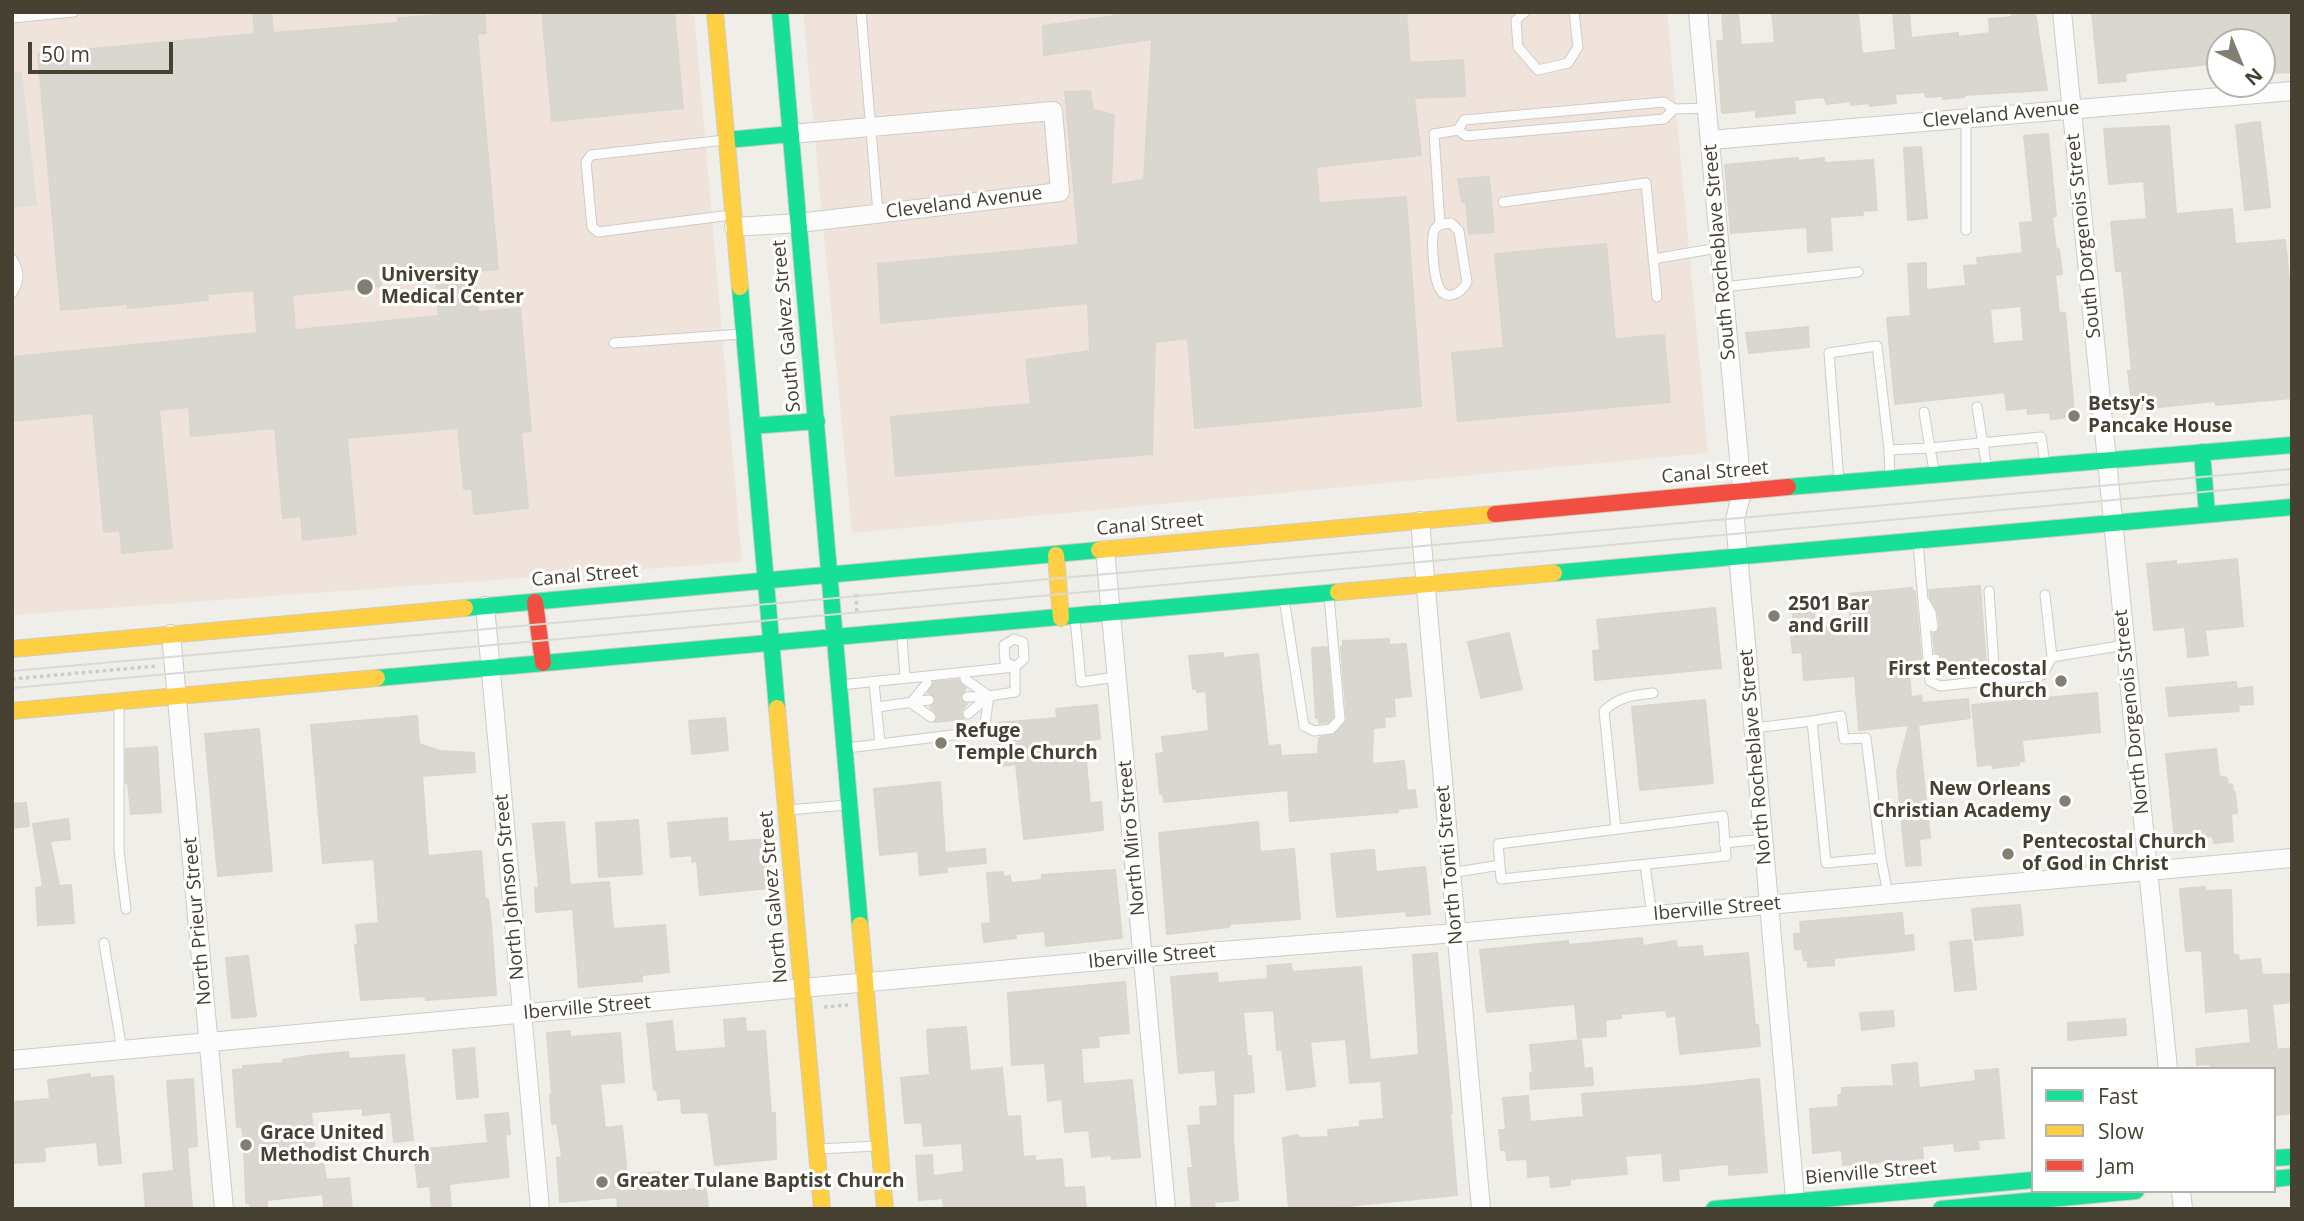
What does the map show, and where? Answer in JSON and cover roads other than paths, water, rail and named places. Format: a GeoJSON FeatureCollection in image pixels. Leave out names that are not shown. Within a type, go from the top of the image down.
{"type":"FeatureCollection","features":[{"type":"Feature","properties":{"kind":"main road"},"geometry":{"type":"LineString","coordinates":[[715,12],[766,581]]}},
{"type":"Feature","properties":{"kind":"main road","name":"South Galvez Street"},"geometry":{"type":"LineString","coordinates":[[780,12],[834,636]]}},
{"type":"Feature","properties":{"kind":"main road"},"geometry":{"type":"LineString","coordinates":[[727,140],[790,134]]}},
{"type":"Feature","properties":{"kind":"main road"},"geometry":{"type":"LineString","coordinates":[[752,426],[817,421]]}},
{"type":"Feature","properties":{"kind":"main road","name":"Canal Street"},"geometry":{"type":"LineString","coordinates":[[12,649],[1742,491],[2292,444]]}},
{"type":"Feature","properties":{"kind":"main road"},"geometry":{"type":"LineString","coordinates":[[2202,452],[2207,514]]}},
{"type":"Feature","properties":{"kind":"main road"},"geometry":{"type":"LineString","coordinates":[[12,711],[491,669],[770,641],[1111,614],[2292,507]]}},
{"type":"Feature","properties":{"kind":"main road"},"geometry":{"type":"LineString","coordinates":[[1056,555],[1068,617]]}},
{"type":"Feature","properties":{"kind":"main road","name":"North Galvez Street"},"geometry":{"type":"LineString","coordinates":[[766,581],[822,1209]]}},
{"type":"Feature","properties":{"kind":"main road"},"geometry":{"type":"LineString","coordinates":[[535,602],[543,663]]}},
{"type":"Feature","properties":{"kind":"main road"},"geometry":{"type":"LineString","coordinates":[[834,636],[885,1209]]}},
{"type":"Feature","properties":{"kind":"main road","name":"Bienville Street"},"geometry":{"type":"LineString","coordinates":[[1714,1209],[1796,1205],[2031,1180]]}},
{"type":"Feature","properties":{"kind":"main road"},"geometry":{"type":"LineString","coordinates":[[1941,1209],[2114,1193]]}},
{"type":"Feature","properties":{"kind":"street","name":"South Rocheblave Street"},"geometry":{"type":"LineString","coordinates":[[1698,12],[1742,491],[1734,520],[1738,557]]}},
{"type":"Feature","properties":{"kind":"street","name":"South Dorgenois Street"},"geometry":{"type":"LineString","coordinates":[[2062,12],[2113,523]]}},
{"type":"Feature","properties":{"kind":"street","name":"Cleveland Avenue"},"geometry":{"type":"LineString","coordinates":[[1710,140],[2292,91]]}},
{"type":"Feature","properties":{"kind":"street","name":"Cleveland Avenue"},"geometry":{"type":"LineString","coordinates":[[734,221],[799,223],[1060,192],[1053,111],[790,134]]}},
{"type":"Feature","properties":{"kind":"street","name":"North Tonti Street"},"geometry":{"type":"LineString","coordinates":[[1420,521],[1481,1209]]}},
{"type":"Feature","properties":{"kind":"street","name":"North Dorgenois Street"},"geometry":{"type":"LineString","coordinates":[[2113,523],[2168,1067]]}},
{"type":"Feature","properties":{"kind":"street","name":"North Miro Street"},"geometry":{"type":"LineString","coordinates":[[1105,550],[1166,1209]]}},
{"type":"Feature","properties":{"kind":"street","name":"North Rocheblave Street"},"geometry":{"type":"LineString","coordinates":[[1738,557],[1796,1205]]}},
{"type":"Feature","properties":{"kind":"street","name":"North Johnson Street"},"geometry":{"type":"LineString","coordinates":[[485,606],[540,1209]]}},
{"type":"Feature","properties":{"kind":"street","name":"North Prieur Street"},"geometry":{"type":"LineString","coordinates":[[171,634],[224,1209]]}},
{"type":"Feature","properties":{"kind":"street","name":"Iberville Street"},"geometry":{"type":"LineString","coordinates":[[12,1060],[1143,957],[1456,933],[2292,858]]}},
{"type":"Feature","properties":{"kind":"lane"},"geometry":{"type":"LineString","coordinates":[[12,18],[74,12]]}},
{"type":"Feature","properties":{"kind":"lane"},"geometry":{"type":"LineString","coordinates":[[861,12],[878,213]]}},
{"type":"Feature","properties":{"kind":"lane"},"geometry":{"type":"LineString","coordinates":[[1525,12],[1516,20],[1518,47],[1538,70],[1569,63],[1578,47],[1574,12]]}},
{"type":"Feature","properties":{"kind":"lane"},"geometry":{"type":"LineString","coordinates":[[1458,130],[1464,120],[1664,102],[1674,109],[1707,108]]}},
{"type":"Feature","properties":{"kind":"lane"},"geometry":{"type":"LineString","coordinates":[[1440,225],[1434,134],[1458,130],[1466,135],[1664,119],[1674,109]]}},
{"type":"Feature","properties":{"kind":"lane"},"geometry":{"type":"LineString","coordinates":[[1966,118],[1966,230]]}},
{"type":"Feature","properties":{"kind":"lane"},"geometry":{"type":"LineString","coordinates":[[727,140],[592,155],[586,162],[592,227],[598,232],[734,221]]}},
{"type":"Feature","properties":{"kind":"lane"},"geometry":{"type":"LineString","coordinates":[[1503,202],[1646,183],[1657,298]]}},
{"type":"Feature","properties":{"kind":"lane"},"geometry":{"type":"LineString","coordinates":[[1451,223],[1456,225],[1459,231],[1467,282],[1452,296],[1445,294],[1438,285],[1432,237],[1440,225],[1451,223]]}},
{"type":"Feature","properties":{"kind":"lane"},"geometry":{"type":"LineString","coordinates":[[1653,259],[1718,248]]}},
{"type":"Feature","properties":{"kind":"lane"},"geometry":{"type":"LineString","coordinates":[[12,259],[18,268],[19,277],[12,293]]}},
{"type":"Feature","properties":{"kind":"lane"},"geometry":{"type":"LineString","coordinates":[[1723,287],[1858,272]]}},
{"type":"Feature","properties":{"kind":"lane"},"geometry":{"type":"LineString","coordinates":[[614,343],[744,334]]}},
{"type":"Feature","properties":{"kind":"lane"},"geometry":{"type":"LineString","coordinates":[[1839,483],[1829,354],[1877,346],[1890,479]]}},
{"type":"Feature","properties":{"kind":"lane"},"geometry":{"type":"LineString","coordinates":[[1977,407],[1987,470]]}},
{"type":"Feature","properties":{"kind":"lane"},"geometry":{"type":"LineString","coordinates":[[1924,412],[1934,475]]}},
{"type":"Feature","properties":{"kind":"lane"},"geometry":{"type":"LineString","coordinates":[[1889,450],[2041,437],[2046,465]]}},
{"type":"Feature","properties":{"kind":"lane"},"geometry":{"type":"LineString","coordinates":[[1918,541],[1930,681]]}},
{"type":"Feature","properties":{"kind":"lane"},"geometry":{"type":"LineString","coordinates":[[1989,591],[1995,680]]}},
{"type":"Feature","properties":{"kind":"lane"},"geometry":{"type":"LineString","coordinates":[[1284,598],[1304,726],[1314,731],[1331,729],[1340,719],[1328,594]]}},
{"type":"Feature","properties":{"kind":"lane"},"geometry":{"type":"LineString","coordinates":[[1930,681],[1940,686],[2042,675],[2052,657],[2046,594]]}},
{"type":"Feature","properties":{"kind":"lane"},"geometry":{"type":"LineString","coordinates":[[1923,598],[1931,613],[1933,627]]}},
{"type":"Feature","properties":{"kind":"lane"},"geometry":{"type":"LineString","coordinates":[[1068,617],[1081,682],[1116,677]]}},
{"type":"Feature","properties":{"kind":"lane"},"geometry":{"type":"LineString","coordinates":[[1013,621],[1014,639]]}},
{"type":"Feature","properties":{"kind":"lane"},"geometry":{"type":"LineString","coordinates":[[902,630],[905,678]]}},
{"type":"Feature","properties":{"kind":"lane"},"geometry":{"type":"LineString","coordinates":[[838,685],[1015,667],[1024,659],[1023,642],[1014,639],[1003,645],[1005,662],[1015,667]]}},
{"type":"Feature","properties":{"kind":"lane"},"geometry":{"type":"LineString","coordinates":[[2052,657],[2125,645]]}},
{"type":"Feature","properties":{"kind":"lane"},"geometry":{"type":"LineString","coordinates":[[1930,681],[1936,659]]}},
{"type":"Feature","properties":{"kind":"lane"},"geometry":{"type":"LineString","coordinates":[[967,697],[1015,692],[1015,667]]}},
{"type":"Feature","properties":{"kind":"lane"},"geometry":{"type":"LineString","coordinates":[[965,679],[989,696]]}},
{"type":"Feature","properties":{"kind":"lane"},"geometry":{"type":"LineString","coordinates":[[874,681],[880,744]]}},
{"type":"Feature","properties":{"kind":"lane"},"geometry":{"type":"LineString","coordinates":[[911,704],[928,683]]}},
{"type":"Feature","properties":{"kind":"lane"},"geometry":{"type":"LineString","coordinates":[[1616,829],[1604,711],[1609,705],[1628,695],[1653,693]]}},
{"type":"Feature","properties":{"kind":"lane"},"geometry":{"type":"LineString","coordinates":[[968,714],[989,696]]}},
{"type":"Feature","properties":{"kind":"lane"},"geometry":{"type":"LineString","coordinates":[[844,748],[984,731],[989,696]]}},
{"type":"Feature","properties":{"kind":"lane"},"geometry":{"type":"LineString","coordinates":[[120,701],[119,850],[125,909]]}},
{"type":"Feature","properties":{"kind":"lane"},"geometry":{"type":"LineString","coordinates":[[877,707],[929,701]]}},
{"type":"Feature","properties":{"kind":"lane"},"geometry":{"type":"LineString","coordinates":[[911,704],[931,717]]}},
{"type":"Feature","properties":{"kind":"lane"},"geometry":{"type":"LineString","coordinates":[[1754,728],[1841,716],[1844,739],[1866,738],[1888,894]]}},
{"type":"Feature","properties":{"kind":"lane"},"geometry":{"type":"LineString","coordinates":[[1812,721],[1826,863],[1881,858]]}},
{"type":"Feature","properties":{"kind":"lane"},"geometry":{"type":"LineString","coordinates":[[787,810],[849,805]]}},
{"type":"Feature","properties":{"kind":"lane"},"geometry":{"type":"LineString","coordinates":[[1723,816],[1724,843],[1726,856],[1502,878],[1498,844],[1723,816]]}},
{"type":"Feature","properties":{"kind":"lane"},"geometry":{"type":"LineString","coordinates":[[1724,843],[1764,839]]}},
{"type":"Feature","properties":{"kind":"lane"},"geometry":{"type":"LineString","coordinates":[[1451,873],[1500,865]]}},
{"type":"Feature","properties":{"kind":"lane"},"geometry":{"type":"LineString","coordinates":[[1645,865],[1652,915]]}},
{"type":"Feature","properties":{"kind":"lane"},"geometry":{"type":"LineString","coordinates":[[104,943],[122,1050]]}},
{"type":"Feature","properties":{"kind":"lane"},"geometry":{"type":"LineString","coordinates":[[817,1149],[879,1146]]}},
{"type":"Feature","properties":{"kind":"tram line"},"geometry":{"type":"LineString","coordinates":[[12,671],[2292,469]]}},
{"type":"Feature","properties":{"kind":"tram line"},"geometry":{"type":"LineString","coordinates":[[12,688],[2292,484]]}},
{"type":"Feature","properties":{"kind":"place","name":"University Medical Center"},"geometry":{"type":"Point","coordinates":[365,287]}},
{"type":"Feature","properties":{"kind":"place","name":"Betsy's Pancake House"},"geometry":{"type":"Point","coordinates":[2074,416]}},
{"type":"Feature","properties":{"kind":"place","name":"2501 Bar and Grill"},"geometry":{"type":"Point","coordinates":[1774,616]}},
{"type":"Feature","properties":{"kind":"place","name":"First Pentecostal Church"},"geometry":{"type":"Point","coordinates":[2061,681]}},
{"type":"Feature","properties":{"kind":"place","name":"Refuge Temple Church"},"geometry":{"type":"Point","coordinates":[941,743]}},
{"type":"Feature","properties":{"kind":"place","name":"New Orleans Christian Academy"},"geometry":{"type":"Point","coordinates":[2065,801]}},
{"type":"Feature","properties":{"kind":"place","name":"Pentecostal Church of God in Christ"},"geometry":{"type":"Point","coordinates":[2008,854]}},
{"type":"Feature","properties":{"kind":"place","name":"Grace United Methodist Church"},"geometry":{"type":"Point","coordinates":[246,1145]}},
{"type":"Feature","properties":{"kind":"place","name":"Greater Tulane Baptist Church"},"geometry":{"type":"Point","coordinates":[602,1182]}}]}
